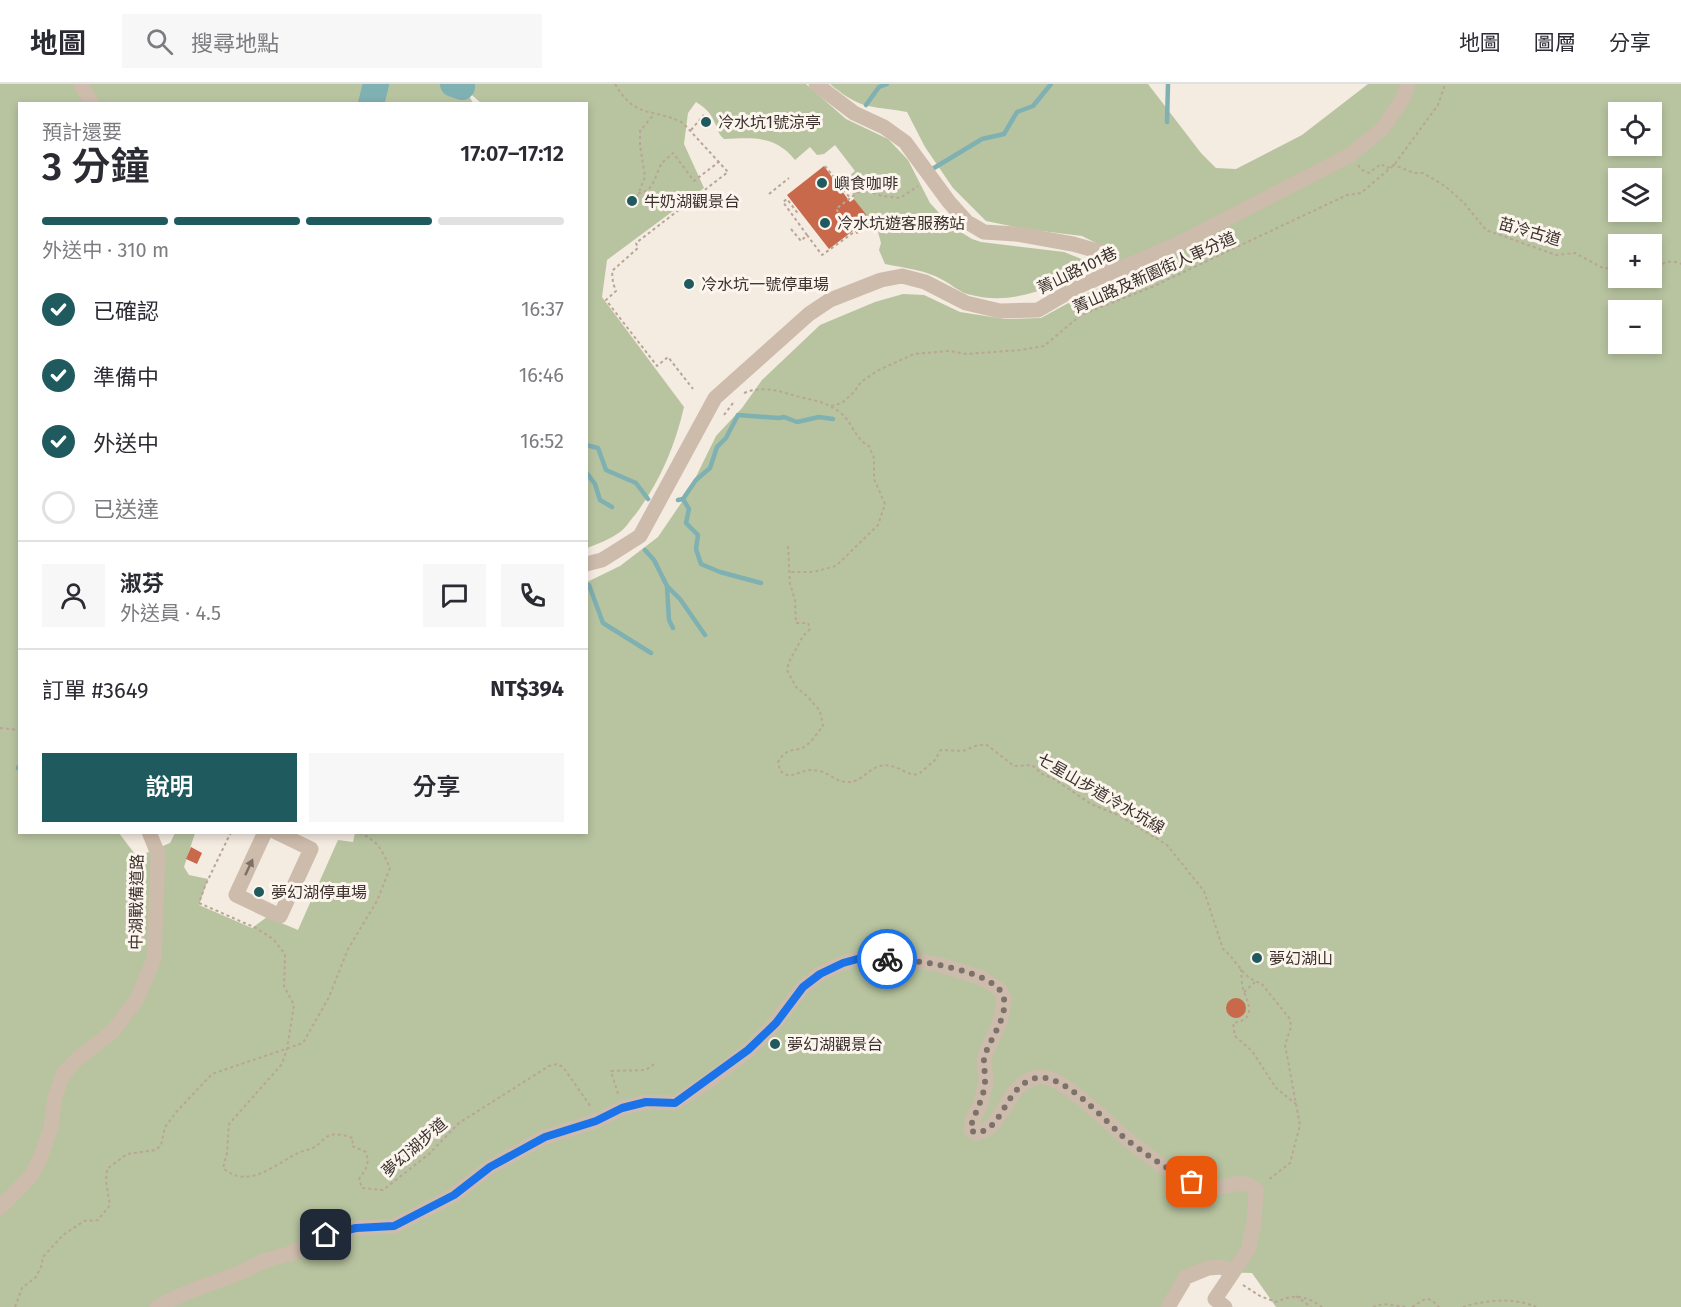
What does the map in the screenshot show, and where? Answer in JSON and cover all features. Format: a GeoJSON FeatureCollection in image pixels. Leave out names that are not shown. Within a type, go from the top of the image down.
{"type":"FeatureCollection","features":[{"type":"Feature","properties":{"kind":"street"},"geometry":{"type":"LineString","coordinates":[[81,84],[91,102]]}},
{"type":"Feature","properties":{"kind":"street"},"geometry":{"type":"LineString","coordinates":[[816,84],[854,113],[884,127],[905,142],[949,202],[967,222],[984,232],[1027,236],[1073,244],[1101,252],[1116,270]]}},
{"type":"Feature","properties":{"kind":"street","name":"菁山路101巷"},"geometry":{"type":"LineString","coordinates":[[588,564],[602,560],[640,536],[715,398],[809,314],[830,300],[882,280],[902,276],[925,282],[966,303],[1000,311],[1038,310],[1077,287],[1178,244],[1350,154],[1383,128],[1403,98],[1408,84]]}},
{"type":"Feature","properties":{"kind":"street","name":"中湖戰備道路"},"geometry":{"type":"LineString","coordinates":[[0,1208],[32,1174],[42,1156],[51,1127],[55,1096],[63,1074],[76,1060],[112,1032],[136,999],[154,958],[158,854],[149,834]]}},
{"type":"Feature","properties":{"kind":"street"},"geometry":{"type":"LineString","coordinates":[[264,834],[236,895],[280,916],[311,849],[280,834]]}},
{"type":"Feature","properties":{"kind":"street"},"geometry":{"type":"LineString","coordinates":[[157,1307],[263,1261],[292,1253],[326,1235],[356,1228],[394,1226],[454,1195],[490,1167],[545,1137],[596,1121],[622,1108],[646,1102],[675,1103],[748,1050],[776,1023],[803,987],[820,974],[843,963],[861,958],[911,960],[941,965],[982,978],[999,990],[1004,998],[1001,1019],[984,1058],[986,1082],[980,1106],[973,1118],[970,1130],[976,1133],[988,1129],[1017,1088],[1030,1079],[1041,1076],[1054,1080],[1069,1089],[1125,1138],[1165,1168],[1192,1182],[1220,1187],[1237,1183],[1248,1184],[1256,1190],[1252,1238],[1248,1250],[1215,1299],[1226,1307]]}},
{"type":"Feature","properties":{"kind":"street"},"geometry":{"type":"LineString","coordinates":[[1168,1307],[1186,1277],[1208,1268],[1222,1268],[1232,1273]]}},
{"type":"Feature","properties":{"kind":"path"},"geometry":{"type":"LineString","coordinates":[[615,84],[624,99],[635,108],[674,119],[691,130],[728,172],[636,243],[638,248],[612,271],[616,291],[606,300],[657,366],[668,357],[693,389]]}},
{"type":"Feature","properties":{"kind":"path","name":"菁山路及新園街人車分道"},"geometry":{"type":"LineString","coordinates":[[831,406],[842,403],[861,382],[877,371],[914,354],[950,351],[966,354],[1044,346],[1081,315],[1163,283],[1347,195],[1361,193],[1394,165],[1438,105],[1445,84]]}},
{"type":"Feature","properties":{"kind":"path"},"geometry":{"type":"LineString","coordinates":[[637,197],[645,177],[640,131],[654,114]]}},
{"type":"Feature","properties":{"kind":"path"},"geometry":{"type":"LineString","coordinates":[[691,130],[704,115]]}},
{"type":"Feature","properties":{"kind":"path"},"geometry":{"type":"LineString","coordinates":[[638,193],[644,193],[648,189],[662,164],[673,153],[694,181],[720,162]]}},
{"type":"Feature","properties":{"kind":"path"},"geometry":{"type":"LineString","coordinates":[[1356,163],[1362,170],[1369,173],[1381,164],[1388,168],[1394,165]]}},
{"type":"Feature","properties":{"kind":"path","name":"苗冷古道"},"geometry":{"type":"LineString","coordinates":[[1394,165],[1414,173],[1424,173],[1445,186],[1464,203],[1486,230],[1556,255],[1575,253],[1603,268],[1608,268]]}},
{"type":"Feature","properties":{"kind":"path"},"geometry":{"type":"LineString","coordinates":[[825,166],[850,198]]}},
{"type":"Feature","properties":{"kind":"path"},"geometry":{"type":"LineString","coordinates":[[769,194],[789,178]]}},
{"type":"Feature","properties":{"kind":"path"},"geometry":{"type":"LineString","coordinates":[[799,214],[787,199],[783,202],[822,255],[854,232],[836,209],[862,189]]}},
{"type":"Feature","properties":{"kind":"path"},"geometry":{"type":"LineString","coordinates":[[791,229],[801,241],[807,235]]}},
{"type":"Feature","properties":{"kind":"path"},"geometry":{"type":"LineString","coordinates":[[1662,263],[1675,261],[1681,264]]}},
{"type":"Feature","properties":{"kind":"path"},"geometry":{"type":"LineString","coordinates":[[738,397],[753,390],[776,390],[831,406],[848,420],[854,433],[869,446],[874,458],[874,479],[885,504],[879,525],[836,566],[813,572],[790,572],[788,546]]}},
{"type":"Feature","properties":{"kind":"path","name":"七星山步道冷水坑線"},"geometry":{"type":"LineString","coordinates":[[790,572],[796,623],[808,623],[810,629],[803,636],[787,670],[796,687],[820,711],[823,726],[806,746],[792,749],[783,755],[778,762],[780,771],[789,776],[803,770],[817,771],[832,776],[838,782],[851,783],[856,782],[878,766],[895,766],[909,774],[920,773],[936,760],[941,750],[963,751],[978,745],[987,745],[1014,766],[1032,765],[1042,774],[1054,779],[1091,804],[1118,814],[1167,845],[1204,891],[1216,922],[1220,943],[1246,976],[1261,983],[1290,1019],[1292,1027],[1285,1045],[1300,1125],[1290,1163],[1256,1190]]}},
{"type":"Feature","properties":{"kind":"path"},"geometry":{"type":"LineString","coordinates":[[0,728],[18,730]]}},
{"type":"Feature","properties":{"kind":"path","name":"夢幻湖步道"},"geometry":{"type":"LineString","coordinates":[[230,834],[199,903],[256,928],[273,939],[285,954],[284,986],[294,1005],[282,1064],[229,1124],[227,1153],[223,1168],[233,1176],[252,1177],[298,1153],[317,1146],[323,1139],[333,1134],[353,1138],[352,1146],[366,1152],[369,1162],[359,1179],[362,1188],[383,1190],[429,1154],[459,1123],[549,1066],[556,1064],[563,1067],[591,1104],[596,1121]]}},
{"type":"Feature","properties":{"kind":"path"},"geometry":{"type":"LineString","coordinates":[[15,1307],[22,1288],[36,1276],[43,1257],[63,1235],[84,1221],[98,1220],[105,1213],[110,1204],[106,1181],[107,1169],[128,1154],[156,1150],[161,1145],[165,1127],[212,1074],[303,1043],[329,998],[348,949],[377,902],[390,868],[374,839],[363,834]]}},
{"type":"Feature","properties":{"kind":"path"},"geometry":{"type":"LineString","coordinates":[[1241,968],[1244,993],[1248,1000],[1248,1016],[1242,1022],[1233,1023],[1235,1036],[1251,1051],[1276,1088],[1296,1104]]}},
{"type":"Feature","properties":{"kind":"path"},"geometry":{"type":"LineString","coordinates":[[1244,993],[1256,982]]}},
{"type":"Feature","properties":{"kind":"path"},"geometry":{"type":"LineString","coordinates":[[622,1108],[611,1071],[646,1070],[654,1064]]}},
{"type":"Feature","properties":{"kind":"path"},"geometry":{"type":"LineString","coordinates":[[1232,1273],[1236,1280],[1260,1296],[1276,1302],[1289,1296],[1296,1296],[1312,1300],[1322,1307]]}},
{"type":"Feature","properties":{"kind":"path"},"geometry":{"type":"LineString","coordinates":[[1296,1296],[1311,1307]]}},
{"type":"Feature","properties":{"kind":"path"},"geometry":{"type":"LineString","coordinates":[[1412,1307],[1424,1299],[1429,1299],[1439,1307]]}},
{"type":"Feature","properties":{"kind":"path"},"geometry":{"type":"LineString","coordinates":[[1477,1307],[1480,1302]]}},
{"type":"Feature","properties":{"kind":"path"},"geometry":{"type":"LineString","coordinates":[[1463,1307],[1480,1302],[1520,1303],[1536,1307]]}},
{"type":"Feature","properties":{"kind":"path"},"geometry":{"type":"LineString","coordinates":[[1373,1307],[1383,1304],[1407,1307]]}},
{"type":"Feature","properties":{"kind":"green space"},"geometry":{"type":"Polygon","coordinates":[[[0,84],[806,84],[846,119],[888,139],[908,160],[930,203],[951,226],[981,242],[1064,252],[1089,262],[1091,269],[1061,282],[1016,297],[1000,298],[967,294],[929,274],[885,264],[879,250],[881,243],[878,232],[854,199],[848,177],[855,171],[835,145],[824,154],[817,155],[810,147],[795,160],[780,146],[771,142],[754,139],[724,139],[711,115],[696,102],[688,113],[684,144],[704,188],[607,260],[602,297],[684,407],[666,463],[644,502],[622,530],[588,548],[588,102],[480,102],[465,89],[472,102],[18,102],[18,834],[120,834],[137,857],[170,843],[174,834],[195,834],[184,867],[189,875],[208,879],[199,905],[252,928],[267,917],[298,930],[338,840],[353,842],[355,834],[588,834],[588,582],[620,566],[658,537],[688,493],[716,436],[742,408],[762,380],[820,325],[875,302],[903,294],[924,295],[960,312],[1005,319],[1041,318],[1083,295],[1126,277],[1110,250],[1082,236],[1025,229],[986,221],[953,188],[925,147],[907,112],[863,105],[830,84],[1148,84],[1201,153],[1216,168],[1236,169],[1302,135],[1368,84],[1681,84],[1681,1307],[1276,1307],[1252,1273],[1209,1272],[1206,1263],[1163,1307],[0,1307],[0,84]]]}},
{"type":"Feature","properties":{"kind":"building"},"geometry":{"type":"Polygon","coordinates":[[[824,166],[850,202],[854,199],[872,222],[857,234],[854,230],[829,249],[787,195],[824,166]]]}},
{"type":"Feature","properties":{"kind":"building"},"geometry":{"type":"Polygon","coordinates":[[[191,847],[202,853],[197,864],[186,859],[191,847]]]}},
{"type":"Feature","properties":{"kind":"building"},"geometry":{"type":"Polygon","coordinates":[[[1236,998],[1243,1001],[1246,1008],[1243,1015],[1236,1018],[1229,1015],[1226,1008],[1229,1001],[1236,998]]]}},
{"type":"Feature","properties":{"kind":"waterway"},"geometry":{"type":"LineString","coordinates":[[372,102],[376,84]]}},
{"type":"Feature","properties":{"kind":"waterway"},"geometry":{"type":"LineString","coordinates":[[453,84],[462,87]]}},
{"type":"Feature","properties":{"kind":"waterway"},"geometry":{"type":"LineString","coordinates":[[866,105],[879,87],[887,84]]}},
{"type":"Feature","properties":{"kind":"waterway"},"geometry":{"type":"LineString","coordinates":[[934,168],[982,139],[1004,134],[1017,112],[1033,106],[1051,84]]}},
{"type":"Feature","properties":{"kind":"waterway"},"geometry":{"type":"LineString","coordinates":[[1167,122],[1168,84]]}},
{"type":"Feature","properties":{"kind":"waterway"},"geometry":{"type":"LineString","coordinates":[[678,500],[683,499],[696,480],[710,468],[717,447],[726,438],[738,415],[784,417],[797,422],[819,417],[833,419]]}},
{"type":"Feature","properties":{"kind":"waterway"},"geometry":{"type":"LineString","coordinates":[[588,446],[598,448],[606,470],[636,483],[648,499]]}},
{"type":"Feature","properties":{"kind":"waterway"},"geometry":{"type":"LineString","coordinates":[[588,475],[595,484],[600,500],[612,507]]}},
{"type":"Feature","properties":{"kind":"waterway"},"geometry":{"type":"LineString","coordinates":[[683,499],[689,509],[686,523],[698,535],[696,549],[701,564],[720,572],[761,583]]}},
{"type":"Feature","properties":{"kind":"waterway"},"geometry":{"type":"LineString","coordinates":[[645,550],[654,560],[667,586],[680,599],[705,635]]}},
{"type":"Feature","properties":{"kind":"waterway"},"geometry":{"type":"LineString","coordinates":[[588,585],[603,623],[651,653]]}},
{"type":"Feature","properties":{"kind":"waterway"},"geometry":{"type":"LineString","coordinates":[[667,587],[669,620],[673,628]]}},
{"type":"Feature","properties":{"kind":"way so far"},"geometry":{"type":"LineString","coordinates":[[887,959],[941,965],[982,978],[999,990],[1004,998],[1001,1019],[984,1058],[986,1082],[980,1106],[973,1118],[970,1130],[976,1133],[988,1129],[1017,1088],[1030,1079],[1041,1076],[1054,1080],[1069,1089],[1125,1138],[1165,1168],[1192,1182]]}},
{"type":"Feature","properties":{"kind":"place","name":"冷水坑1號涼亭"},"geometry":{"type":"Point","coordinates":[706,122]}},
{"type":"Feature","properties":{"kind":"place","name":"嶼食咖啡"},"geometry":{"type":"Point","coordinates":[822,183]}},
{"type":"Feature","properties":{"kind":"place","name":"牛奶湖觀景台"},"geometry":{"type":"Point","coordinates":[632,201]}},
{"type":"Feature","properties":{"kind":"place","name":"冷水坑遊客服務站"},"geometry":{"type":"Point","coordinates":[825,223]}},
{"type":"Feature","properties":{"kind":"place","name":"冷水坑一號停車場"},"geometry":{"type":"Point","coordinates":[689,284]}},
{"type":"Feature","properties":{"kind":"place","name":"夢幻湖停車場"},"geometry":{"type":"Point","coordinates":[259,892]}},
{"type":"Feature","properties":{"kind":"place","name":"夢幻湖山"},"geometry":{"type":"Point","coordinates":[1257,958]}},
{"type":"Feature","properties":{"kind":"place","name":"夢幻湖觀景台"},"geometry":{"type":"Point","coordinates":[775,1044]}},
{"type":"Feature","properties":{"kind":"route"},"geometry":{"type":"LineString","coordinates":[[326,1235],[356,1228],[394,1226],[454,1195],[490,1167],[545,1137],[596,1121],[622,1108],[646,1102],[675,1103],[709,1081],[748,1050],[776,1023],[803,987],[820,974],[843,963],[861,958],[887,959]]}}]}
